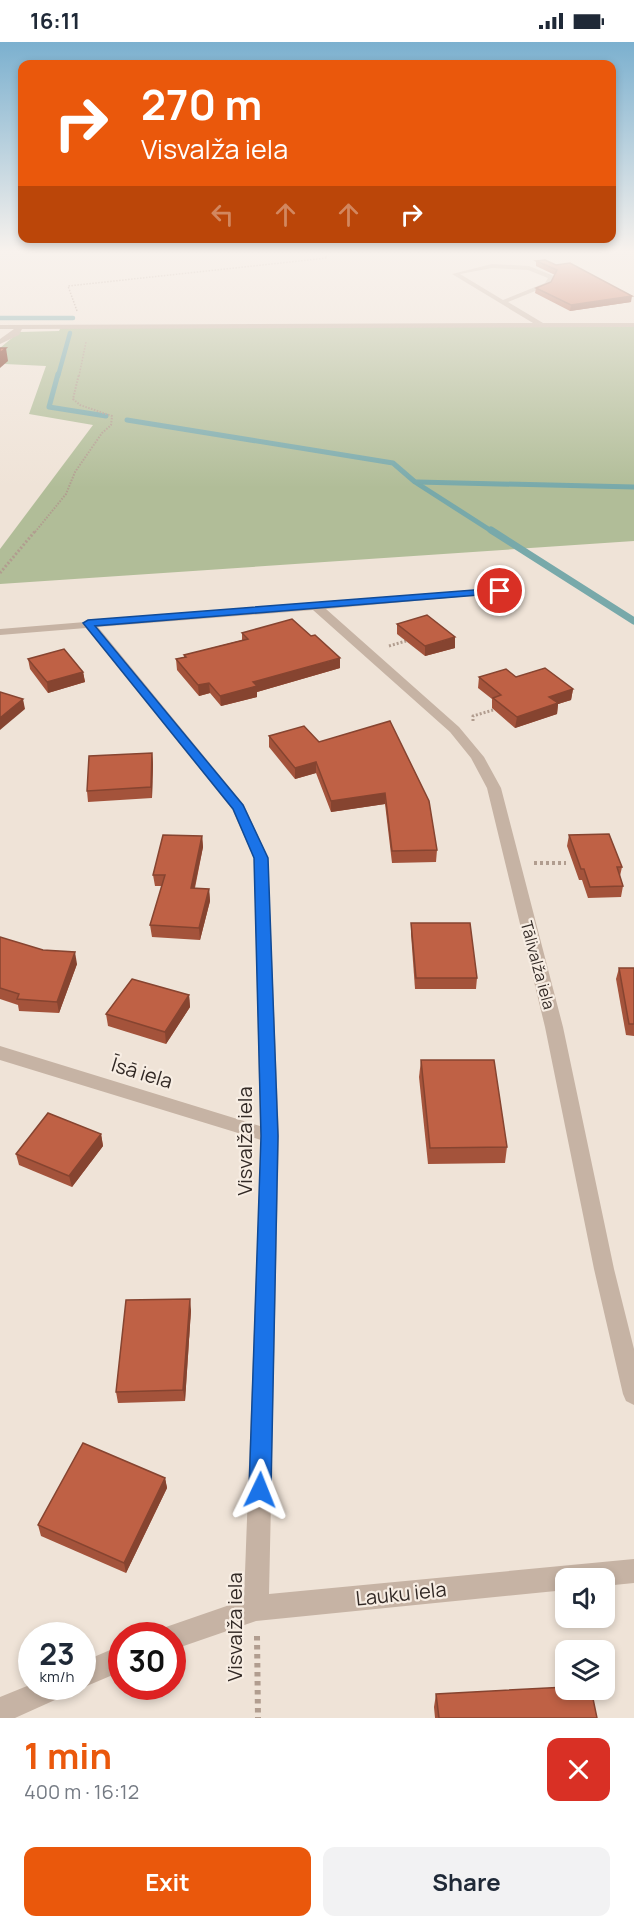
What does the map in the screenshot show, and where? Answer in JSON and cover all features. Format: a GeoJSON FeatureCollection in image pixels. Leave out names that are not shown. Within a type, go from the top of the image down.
{"type":"FeatureCollection","features":[{"type":"Feature","properties":{"kind":"street"},"geometry":{"type":"LineString","coordinates":[[0,342],[17,331]]}},
{"type":"Feature","properties":{"kind":"street"},"geometry":{"type":"LineString","coordinates":[[0,632],[500,591]]}},
{"type":"Feature","properties":{"kind":"street","name":"Tālivalža iela"},"geometry":{"type":"LineString","coordinates":[[316,606],[450,724],[476,752],[488,771],[554,1027],[604,1269],[634,1394]]}},
{"type":"Feature","properties":{"kind":"street","name":"Visvalža iela"},"geometry":{"type":"LineString","coordinates":[[88,623],[239,808],[261,858],[270,1136],[256,1608]]}},
{"type":"Feature","properties":{"kind":"street","name":"Īsā iela"},"geometry":{"type":"LineString","coordinates":[[0,1053],[270,1136]]}},
{"type":"Feature","properties":{"kind":"street","name":"Lauku iela"},"geometry":{"type":"LineString","coordinates":[[186,1632],[256,1608],[634,1571]]}},
{"type":"Feature","properties":{"kind":"street"},"geometry":{"type":"LineString","coordinates":[[0,1711],[25,1700]]}},
{"type":"Feature","properties":{"kind":"path"},"geometry":{"type":"LineString","coordinates":[[0,573],[66,494],[75,472],[102,433],[111,425],[112,416],[80,405],[73,399],[87,346],[84,338],[86,331]]}},
{"type":"Feature","properties":{"kind":"path"},"geometry":{"type":"LineString","coordinates":[[475,724],[473,716],[493,710]]}},
{"type":"Feature","properties":{"kind":"path"},"geometry":{"type":"LineString","coordinates":[[512,863],[566,863]]}},
{"type":"Feature","properties":{"kind":"path","name":"Visvalža iela"},"geometry":{"type":"LineString","coordinates":[[256,1608],[258,1718]]}},
{"type":"Feature","properties":{"kind":"green space"},"geometry":{"type":"Polygon","coordinates":[[[634,331],[634,541],[0,584],[0,549],[93,425],[29,414],[46,366],[5,364],[0,348],[19,332],[634,331]]]}},
{"type":"Feature","properties":{"kind":"building"},"geometry":{"type":"Polygon","coordinates":[[[427,615],[455,637],[425,646],[397,624],[427,615]]]}},
{"type":"Feature","properties":{"kind":"building"},"geometry":{"type":"Polygon","coordinates":[[[292,619],[311,636],[315,635],[340,658],[253,682],[257,686],[220,696],[209,683],[198,685],[176,659],[248,639],[242,633],[292,619]]]}},
{"type":"Feature","properties":{"kind":"building"},"geometry":{"type":"Polygon","coordinates":[[[64,649],[83,672],[47,682],[28,659],[64,649]]]}},
{"type":"Feature","properties":{"kind":"building"},"geometry":{"type":"Polygon","coordinates":[[[545,668],[573,689],[549,697],[558,703],[517,717],[493,698],[501,695],[479,677],[506,669],[516,677],[545,668]]]}},
{"type":"Feature","properties":{"kind":"building"},"geometry":{"type":"Polygon","coordinates":[[[0,692],[23,699],[0,718],[0,692]]]}},
{"type":"Feature","properties":{"kind":"building"},"geometry":{"type":"Polygon","coordinates":[[[390,721],[429,801],[437,850],[392,851],[385,793],[331,801],[316,762],[295,768],[269,736],[304,726],[319,742],[390,721]]]}},
{"type":"Feature","properties":{"kind":"building"},"geometry":{"type":"Polygon","coordinates":[[[152,753],[151,787],[87,791],[89,756],[152,753]]]}},
{"type":"Feature","properties":{"kind":"building"},"geometry":{"type":"Polygon","coordinates":[[[609,834],[622,867],[617,867],[623,886],[590,887],[569,835],[609,834]]]}},
{"type":"Feature","properties":{"kind":"building"},"geometry":{"type":"Polygon","coordinates":[[[163,835],[202,836],[191,888],[209,889],[199,928],[150,925],[165,875],[153,875],[163,835]]]}},
{"type":"Feature","properties":{"kind":"building"},"geometry":{"type":"Polygon","coordinates":[[[411,923],[470,923],[477,978],[416,978],[411,923]]]}},
{"type":"Feature","properties":{"kind":"building"},"geometry":{"type":"Polygon","coordinates":[[[0,937],[43,950],[75,952],[57,1002],[17,999],[19,994],[0,988],[0,937]]]}},
{"type":"Feature","properties":{"kind":"building"},"geometry":{"type":"Polygon","coordinates":[[[619,968],[634,968],[634,1024],[629,1024],[619,968]]]}},
{"type":"Feature","properties":{"kind":"building"},"geometry":{"type":"Polygon","coordinates":[[[132,979],[189,995],[165,1032],[106,1014],[132,979]]]}},
{"type":"Feature","properties":{"kind":"building"},"geometry":{"type":"Polygon","coordinates":[[[421,1060],[494,1060],[507,1147],[430,1148],[421,1060]]]}},
{"type":"Feature","properties":{"kind":"building"},"geometry":{"type":"Polygon","coordinates":[[[48,1113],[101,1134],[69,1176],[16,1154],[48,1113]]]}},
{"type":"Feature","properties":{"kind":"building"},"geometry":{"type":"Polygon","coordinates":[[[190,1299],[183,1390],[116,1392],[126,1300],[190,1299]]]}},
{"type":"Feature","properties":{"kind":"building"},"geometry":{"type":"Polygon","coordinates":[[[83,1443],[165,1478],[124,1563],[38,1525],[83,1443]]]}},
{"type":"Feature","properties":{"kind":"building"},"geometry":{"type":"Polygon","coordinates":[[[555,1688],[555,1700],[593,1700],[597,1718],[439,1718],[436,1694],[555,1688]]]}},
{"type":"Feature","properties":{"kind":"waterway"},"geometry":{"type":"LineString","coordinates":[[58,376],[70,333]]}},
{"type":"Feature","properties":{"kind":"waterway"},"geometry":{"type":"LineString","coordinates":[[58,374],[49,407],[106,416]]}},
{"type":"Feature","properties":{"kind":"waterway"},"geometry":{"type":"LineString","coordinates":[[127,420],[393,463],[415,482],[493,532]]}},
{"type":"Feature","properties":{"kind":"waterway"},"geometry":{"type":"LineString","coordinates":[[417,482],[634,487]]}},
{"type":"Feature","properties":{"kind":"waterway"},"geometry":{"type":"LineString","coordinates":[[491,530],[634,621]]}},
{"type":"Feature","properties":{"kind":"route"},"geometry":{"type":"LineString","coordinates":[[260,1490],[270,1136],[261,858],[239,808],[88,623],[500,591]]}}]}
